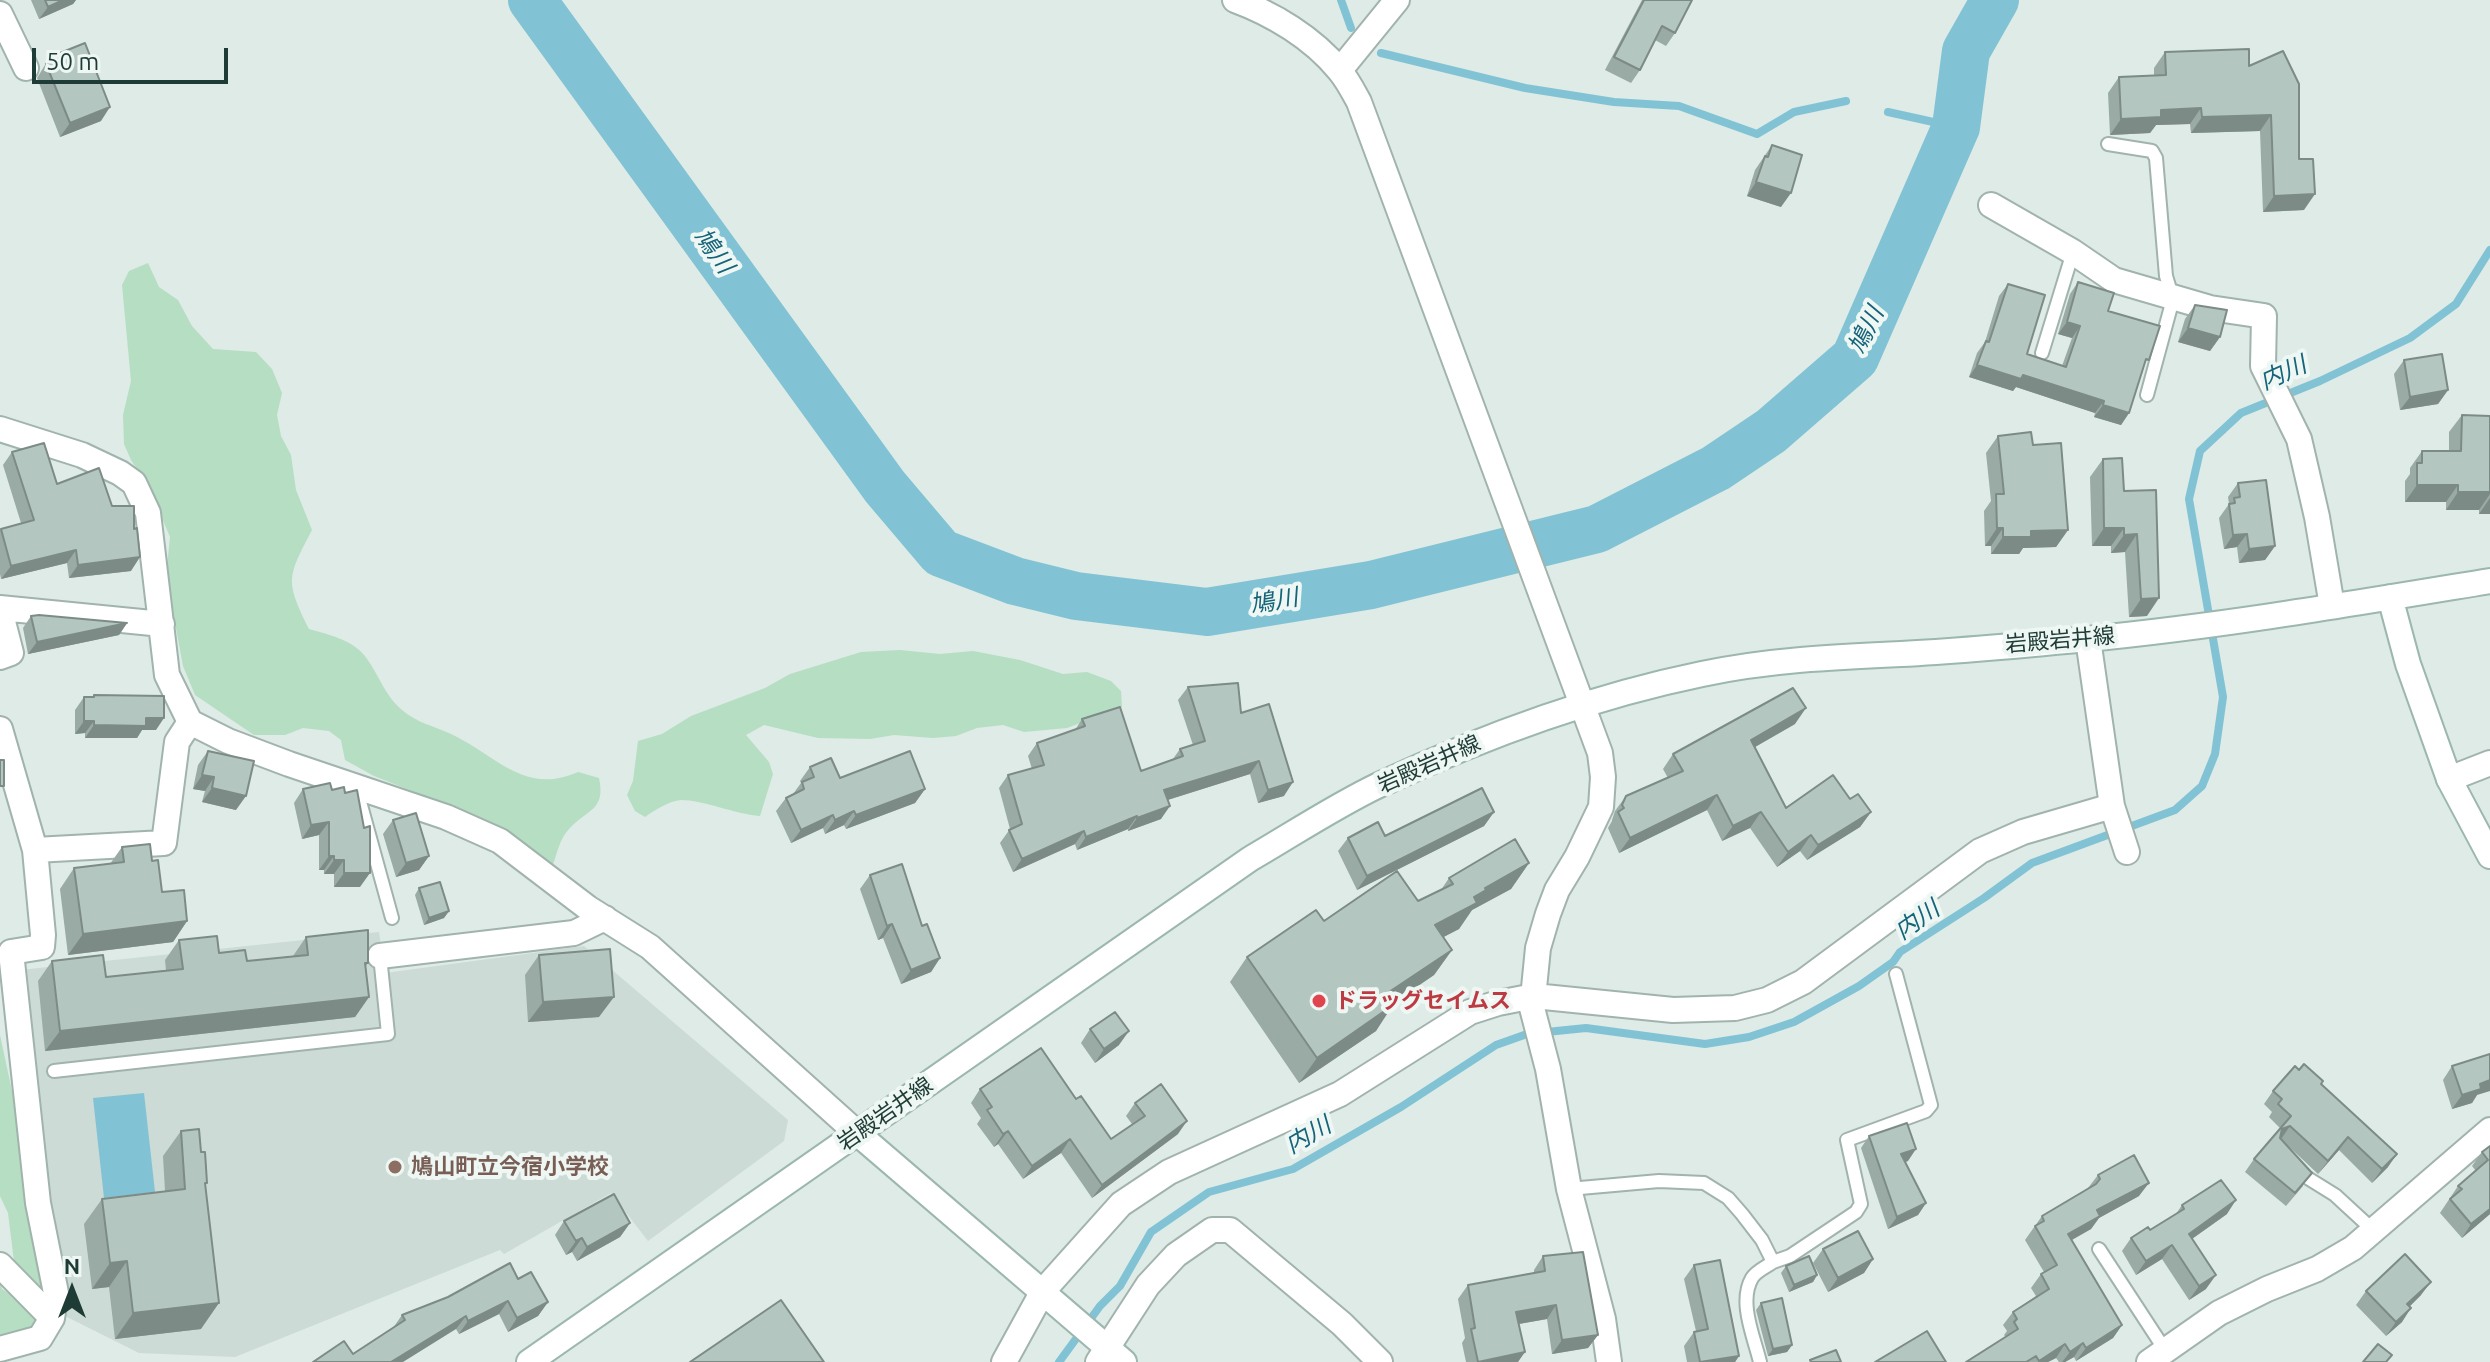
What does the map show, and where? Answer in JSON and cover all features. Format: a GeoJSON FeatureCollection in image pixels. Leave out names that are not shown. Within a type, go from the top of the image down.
{"type":"FeatureCollection","features":[{"type":"Feature","properties":{"kind":"street"},"geometry":{"type":"LineString","coordinates":[[1235,0],[1280,21],[1340,70],[1359,102],[1600,753],[1603,777],[1601,807],[1557,890],[1548,914],[1538,948],[1533,1002],[1569,1189],[1603,1319],[1609,1362]]}},
{"type":"Feature","properties":{"kind":"street"},"geometry":{"type":"LineString","coordinates":[[1340,70],[1397,0]]}},
{"type":"Feature","properties":{"kind":"street"},"geometry":{"type":"LineString","coordinates":[[0,14],[26,68]]}},
{"type":"Feature","properties":{"kind":"street"},"geometry":{"type":"LineString","coordinates":[[1991,205],[2073,252],[2114,280],[2210,308],[2264,316],[2263,366],[2299,439],[2317,517],[2332,606]]}},
{"type":"Feature","properties":{"kind":"street"},"geometry":{"type":"LineString","coordinates":[[0,429],[82,455],[134,483],[148,513],[167,675],[190,722],[265,755],[446,817],[500,841],[588,908],[650,947],[857,1133],[1043,1291],[1110,1357],[1148,1285],[1176,1255],[1212,1230],[1230,1230],[1342,1324],[1380,1362]]}},
{"type":"Feature","properties":{"kind":"street","name":"岩殿岩井線"},"geometry":{"type":"LineString","coordinates":[[529,1362],[1250,859],[1376,786],[1496,734],[1582,705],[1701,674],[1762,663],[2088,639],[2241,620],[2490,581]]}},
{"type":"Feature","properties":{"kind":"street"},"geometry":{"type":"LineString","coordinates":[[2390,597],[2408,664],[2449,779],[2490,856]]}},
{"type":"Feature","properties":{"kind":"street"},"geometry":{"type":"LineString","coordinates":[[0,657],[11,653],[0,609],[162,624]]}},
{"type":"Feature","properties":{"kind":"street"},"geometry":{"type":"LineString","coordinates":[[2088,639],[2112,806],[2127,852]]}},
{"type":"Feature","properties":{"kind":"street"},"geometry":{"type":"LineString","coordinates":[[35,850],[164,843],[177,742],[190,722]]}},
{"type":"Feature","properties":{"kind":"street"},"geometry":{"type":"LineString","coordinates":[[0,729],[35,850],[42,947],[11,952],[38,1203],[56,1293],[52,1318],[40,1338],[0,1349]]}},
{"type":"Feature","properties":{"kind":"street"},"geometry":{"type":"LineString","coordinates":[[2449,779],[2490,763]]}},
{"type":"Feature","properties":{"kind":"street"},"geometry":{"type":"LineString","coordinates":[[1004,1362],[1043,1291],[1121,1204],[1169,1172],[1340,1094],[1470,1012],[1498,1003],[1673,1010],[1735,1008],[1767,1000],[1814,974],[1980,851],[2023,832],[2112,806]]}},
{"type":"Feature","properties":{"kind":"street"},"geometry":{"type":"LineString","coordinates":[[380,956],[574,933],[605,918]]}},
{"type":"Feature","properties":{"kind":"street"},"geometry":{"type":"LineString","coordinates":[[2157,1356],[2219,1313],[2317,1269],[2353,1248],[2490,1130]]}},
{"type":"Feature","properties":{"kind":"street"},"geometry":{"type":"LineString","coordinates":[[0,1265],[52,1318]]}},
{"type":"Feature","properties":{"kind":"lane"},"geometry":{"type":"LineString","coordinates":[[2108,144],[2152,151],[2156,158],[2166,276],[2173,299],[2147,395]]}},
{"type":"Feature","properties":{"kind":"lane"},"geometry":{"type":"LineString","coordinates":[[2042,353],[2073,252]]}},
{"type":"Feature","properties":{"kind":"lane"},"geometry":{"type":"LineString","coordinates":[[355,784],[392,918]]}},
{"type":"Feature","properties":{"kind":"lane"},"geometry":{"type":"LineString","coordinates":[[54,1071],[388,1034],[380,956]]}},
{"type":"Feature","properties":{"kind":"lane"},"geometry":{"type":"LineString","coordinates":[[1760,1362],[1746,1305],[1753,1275],[1773,1262],[1790,1256],[1856,1212],[1861,1204],[1847,1140],[1926,1111],[1931,1105],[1896,974]]}},
{"type":"Feature","properties":{"kind":"lane"},"geometry":{"type":"LineString","coordinates":[[2288,1158],[2306,1177],[2335,1195],[2373,1230]]}},
{"type":"Feature","properties":{"kind":"lane"},"geometry":{"type":"LineString","coordinates":[[1569,1189],[1659,1181],[1704,1183],[1728,1198],[1742,1214],[1762,1240],[1773,1262]]}},
{"type":"Feature","properties":{"kind":"lane"},"geometry":{"type":"LineString","coordinates":[[2099,1249],[2157,1356]]}},
{"type":"Feature","properties":{"kind":"shaded area","name":"鳩山町立今宿小学校"},"geometry":{"type":"Polygon","coordinates":[[[379,932],[385,973],[584,946],[788,1120],[784,1141],[648,1241],[611,1193],[504,1254],[500,1250],[235,1357],[139,1353],[65,1316],[46,1203],[20,970],[379,932]]]}},
{"type":"Feature","properties":{"kind":"green space"},"geometry":{"type":"Polygon","coordinates":[[[148,263],[159,287],[178,300],[192,326],[213,349],[256,352],[272,369],[282,393],[277,415],[281,436],[291,455],[296,490],[312,530],[292,579],[296,600],[309,629],[339,638],[359,650],[390,697],[408,714],[451,734],[511,770],[542,779],[578,772],[599,778],[600,797],[597,803],[566,833],[553,865],[480,818],[374,776],[345,760],[341,740],[329,731],[303,728],[285,735],[254,735],[195,695],[183,666],[172,607],[167,567],[170,537],[150,489],[124,444],[123,415],[131,381],[122,285],[129,271],[148,263]]]}},
{"type":"Feature","properties":{"kind":"green space"},"geometry":{"type":"Polygon","coordinates":[[[900,650],[940,654],[973,651],[1020,660],[1063,674],[1087,672],[1111,681],[1121,691],[1122,707],[1067,728],[1024,732],[1003,725],[933,738],[894,735],[870,739],[818,738],[764,725],[746,735],[769,762],[773,774],[760,816],[681,800],[645,817],[635,811],[627,795],[633,781],[638,741],[662,734],[691,716],[765,688],[790,674],[861,652],[900,650]]]}},
{"type":"Feature","properties":{"kind":"green space"},"geometry":{"type":"Polygon","coordinates":[[[0,1035],[21,1122],[46,1285],[43,1297],[15,1269],[8,1213],[0,1196],[0,1035]]]}},
{"type":"Feature","properties":{"kind":"green space"},"geometry":{"type":"Polygon","coordinates":[[[0,1276],[2,1289],[38,1313],[35,1327],[0,1341],[0,1276]]]}},
{"type":"Feature","properties":{"kind":"water"},"geometry":{"type":"Polygon","coordinates":[[[144,1093],[155,1192],[104,1198],[93,1098],[144,1093]]]}},
{"type":"Feature","properties":{"kind":"building"},"geometry":{"type":"Polygon","coordinates":[[[45,0],[63,0],[48,7],[45,0]]]}},
{"type":"Feature","properties":{"kind":"building"},"geometry":{"type":"Polygon","coordinates":[[[1644,0],[1692,0],[1675,33],[1662,26],[1640,70],[1614,57],[1644,0]]]}},
{"type":"Feature","properties":{"kind":"building"},"geometry":{"type":"Polygon","coordinates":[[[85,43],[110,107],[70,123],[46,64],[50,57],[85,43]]]}},
{"type":"Feature","properties":{"kind":"building"},"geometry":{"type":"Polygon","coordinates":[[[2249,49],[2249,66],[2283,51],[2299,84],[2299,159],[2313,159],[2315,194],[2274,196],[2271,115],[2202,117],[2201,108],[2161,110],[2161,117],[2121,119],[2119,77],[2166,75],[2165,52],[2249,49]]]}},
{"type":"Feature","properties":{"kind":"building"},"geometry":{"type":"Polygon","coordinates":[[[1772,145],[1802,155],[1791,193],[1756,182],[1772,145]]]}},
{"type":"Feature","properties":{"kind":"building"},"geometry":{"type":"Polygon","coordinates":[[[2078,282],[2114,293],[2108,311],[2160,326],[2129,413],[2103,405],[2104,401],[2023,375],[2021,379],[1977,365],[1986,341],[1989,342],[2008,284],[2045,295],[2027,354],[2066,367],[2080,326],[2067,322],[2078,282]]]}},
{"type":"Feature","properties":{"kind":"building"},"geometry":{"type":"Polygon","coordinates":[[[2195,305],[2227,310],[2220,337],[2188,328],[2195,305]]]}},
{"type":"Feature","properties":{"kind":"building"},"geometry":{"type":"Polygon","coordinates":[[[2442,354],[2448,390],[2410,397],[2404,360],[2442,354]]]}},
{"type":"Feature","properties":{"kind":"building"},"geometry":{"type":"Polygon","coordinates":[[[2462,415],[2490,416],[2490,492],[2458,492],[2458,485],[2417,485],[2417,463],[2422,463],[2422,451],[2461,451],[2462,415]]]}},
{"type":"Feature","properties":{"kind":"building"},"geometry":{"type":"Polygon","coordinates":[[[2031,432],[2033,445],[2061,443],[2068,530],[2031,531],[2031,537],[2003,537],[2003,528],[1997,528],[1996,494],[2004,494],[1998,436],[2031,432]]]}},
{"type":"Feature","properties":{"kind":"building"},"geometry":{"type":"Polygon","coordinates":[[[44,443],[57,484],[99,468],[112,506],[134,506],[134,529],[137,528],[140,557],[78,565],[76,550],[11,566],[1,529],[34,520],[12,452],[44,443]]]}},
{"type":"Feature","properties":{"kind":"building"},"geometry":{"type":"Polygon","coordinates":[[[2122,458],[2124,491],[2156,490],[2159,598],[2141,599],[2137,534],[2124,535],[2124,528],[2104,528],[2103,459],[2122,458]]]}},
{"type":"Feature","properties":{"kind":"building"},"geometry":{"type":"Polygon","coordinates":[[[2266,480],[2275,546],[2249,549],[2247,534],[2233,535],[2229,504],[2240,497],[2238,483],[2266,480]]]}},
{"type":"Feature","properties":{"kind":"building"},"geometry":{"type":"Polygon","coordinates":[[[31,616],[127,623],[37,642],[31,616]]]}},
{"type":"Feature","properties":{"kind":"building"},"geometry":{"type":"Polygon","coordinates":[[[1238,683],[1241,713],[1269,704],[1293,782],[1268,790],[1259,761],[1164,790],[1170,806],[1086,837],[1084,831],[1022,859],[1009,830],[1022,824],[1008,775],[1044,765],[1037,743],[1085,726],[1082,719],[1120,707],[1141,771],[1183,756],[1180,749],[1205,741],[1188,687],[1238,683]]]}},
{"type":"Feature","properties":{"kind":"building"},"geometry":{"type":"Polygon","coordinates":[[[1793,688],[1806,708],[1751,740],[1786,808],[1833,775],[1850,799],[1858,794],[1871,812],[1818,845],[1811,835],[1788,852],[1761,812],[1733,826],[1717,795],[1630,838],[1618,812],[1624,808],[1622,805],[1626,796],[1683,771],[1673,754],[1793,688]]]}},
{"type":"Feature","properties":{"kind":"building"},"geometry":{"type":"Polygon","coordinates":[[[164,696],[164,718],[146,718],[146,726],[94,725],[94,721],[84,721],[84,697],[164,696]]]}},
{"type":"Feature","properties":{"kind":"building"},"geometry":{"type":"Polygon","coordinates":[[[208,751],[254,761],[246,796],[212,788],[214,777],[202,775],[208,751]]]}},
{"type":"Feature","properties":{"kind":"building"},"geometry":{"type":"Polygon","coordinates":[[[910,751],[925,789],[856,815],[854,811],[835,820],[833,815],[801,830],[786,798],[804,789],[802,782],[814,777],[810,767],[831,758],[840,778],[910,751]]]}},
{"type":"Feature","properties":{"kind":"building"},"geometry":{"type":"Polygon","coordinates":[[[0,760],[4,760],[4,786],[0,786],[0,760]]]}},
{"type":"Feature","properties":{"kind":"building"},"geometry":{"type":"Polygon","coordinates":[[[330,783],[332,790],[344,787],[345,793],[357,790],[364,828],[370,826],[370,873],[344,873],[344,860],[334,860],[334,856],[329,856],[329,822],[311,825],[303,789],[330,783]]]}},
{"type":"Feature","properties":{"kind":"building"},"geometry":{"type":"Polygon","coordinates":[[[1482,788],[1494,812],[1367,876],[1348,838],[1378,822],[1385,836],[1482,788]]]}},
{"type":"Feature","properties":{"kind":"building"},"geometry":{"type":"Polygon","coordinates":[[[416,813],[429,856],[406,863],[393,820],[416,813]]]}},
{"type":"Feature","properties":{"kind":"building","name":"ドラッグセイムス"},"geometry":{"type":"Polygon","coordinates":[[[1515,839],[1529,863],[1485,888],[1474,897],[1477,903],[1435,925],[1452,950],[1386,994],[1393,1005],[1317,1058],[1247,957],[1316,910],[1324,921],[1397,871],[1418,901],[1453,884],[1449,878],[1515,839]]]}},
{"type":"Feature","properties":{"kind":"building"},"geometry":{"type":"Polygon","coordinates":[[[150,844],[152,861],[158,860],[162,892],[184,890],[187,921],[83,934],[74,868],[124,862],[122,847],[150,844]]]}},
{"type":"Feature","properties":{"kind":"building"},"geometry":{"type":"Polygon","coordinates":[[[902,864],[922,926],[927,924],[940,958],[911,970],[892,924],[887,926],[870,875],[902,864]]]}},
{"type":"Feature","properties":{"kind":"building"},"geometry":{"type":"Polygon","coordinates":[[[440,882],[449,911],[429,918],[419,888],[440,882]]]}},
{"type":"Feature","properties":{"kind":"building"},"geometry":{"type":"Polygon","coordinates":[[[368,930],[368,963],[365,963],[369,997],[60,1031],[52,961],[103,955],[106,977],[183,969],[179,940],[217,936],[219,953],[245,950],[247,961],[308,955],[306,937],[368,930]]]}},
{"type":"Feature","properties":{"kind":"building"},"geometry":{"type":"Polygon","coordinates":[[[610,949],[614,997],[543,1002],[539,955],[610,949]]]}},
{"type":"Feature","properties":{"kind":"building"},"geometry":{"type":"Polygon","coordinates":[[[1115,1012],[1129,1031],[1104,1049],[1090,1029],[1115,1012]]]}},
{"type":"Feature","properties":{"kind":"building"},"geometry":{"type":"Polygon","coordinates":[[[1041,1048],[1076,1099],[1081,1096],[1111,1139],[1145,1116],[1135,1103],[1161,1084],[1187,1121],[1102,1185],[1070,1139],[1032,1166],[1008,1131],[1003,1134],[987,1110],[992,1107],[980,1089],[1041,1048]]]}},
{"type":"Feature","properties":{"kind":"building"},"geometry":{"type":"Polygon","coordinates":[[[2490,1054],[2490,1080],[2480,1084],[2481,1089],[2462,1095],[2452,1066],[2490,1054]]]}},
{"type":"Feature","properties":{"kind":"building"},"geometry":{"type":"Polygon","coordinates":[[[2304,1064],[2323,1081],[2321,1084],[2397,1154],[2382,1169],[2348,1137],[2328,1161],[2290,1126],[2282,1129],[2280,1138],[2312,1173],[2295,1193],[2254,1159],[2291,1116],[2278,1104],[2282,1099],[2273,1091],[2295,1066],[2299,1070],[2304,1064]]]}},
{"type":"Feature","properties":{"kind":"building"},"geometry":{"type":"Polygon","coordinates":[[[1907,1123],[1916,1149],[1901,1154],[1926,1203],[1897,1217],[1869,1136],[1907,1123]]]}},
{"type":"Feature","properties":{"kind":"building"},"geometry":{"type":"Polygon","coordinates":[[[199,1129],[201,1152],[205,1152],[205,1183],[219,1303],[133,1313],[127,1261],[110,1263],[102,1199],[185,1189],[181,1131],[199,1129]]]}},
{"type":"Feature","properties":{"kind":"building"},"geometry":{"type":"Polygon","coordinates":[[[2490,1146],[2490,1209],[2471,1224],[2450,1199],[2462,1189],[2458,1186],[2488,1160],[2482,1152],[2490,1146]]]}},
{"type":"Feature","properties":{"kind":"building"},"geometry":{"type":"Polygon","coordinates":[[[2134,1155],[2149,1183],[2097,1210],[2100,1216],[2068,1234],[2122,1325],[2086,1348],[2083,1343],[2070,1352],[2065,1344],[2039,1361],[2036,1356],[2026,1362],[1966,1362],[2018,1329],[2013,1312],[2049,1289],[2041,1274],[2057,1265],[2035,1226],[2044,1221],[2042,1216],[2096,1184],[2100,1179],[2098,1175],[2134,1155]]]}},
{"type":"Feature","properties":{"kind":"building"},"geometry":{"type":"Polygon","coordinates":[[[2221,1180],[2236,1200],[2189,1234],[2216,1275],[2199,1286],[2172,1245],[2146,1261],[2131,1238],[2184,1209],[2182,1205],[2221,1180]]]}},
{"type":"Feature","properties":{"kind":"building"},"geometry":{"type":"Polygon","coordinates":[[[614,1194],[630,1223],[587,1247],[582,1238],[576,1241],[564,1221],[614,1194]]]}},
{"type":"Feature","properties":{"kind":"building"},"geometry":{"type":"Polygon","coordinates":[[[1858,1231],[1873,1259],[1838,1278],[1823,1249],[1858,1231]]]}},
{"type":"Feature","properties":{"kind":"building"},"geometry":{"type":"Polygon","coordinates":[[[1583,1252],[1598,1335],[1562,1340],[1556,1305],[1516,1312],[1525,1352],[1478,1362],[1471,1329],[1475,1328],[1468,1285],[1545,1271],[1543,1256],[1583,1252]]]}},
{"type":"Feature","properties":{"kind":"building"},"geometry":{"type":"Polygon","coordinates":[[[2405,1254],[2431,1282],[2407,1304],[2411,1308],[2396,1322],[2366,1291],[2405,1254]]]}},
{"type":"Feature","properties":{"kind":"building"},"geometry":{"type":"Polygon","coordinates":[[[1809,1256],[1817,1275],[1794,1285],[1786,1266],[1809,1256]]]}},
{"type":"Feature","properties":{"kind":"building"},"geometry":{"type":"Polygon","coordinates":[[[1720,1260],[1739,1356],[1700,1362],[1694,1332],[1708,1329],[1694,1265],[1720,1260]]]}},
{"type":"Feature","properties":{"kind":"building"},"geometry":{"type":"Polygon","coordinates":[[[510,1263],[518,1279],[531,1272],[548,1302],[517,1318],[508,1301],[468,1321],[466,1316],[391,1362],[313,1362],[344,1341],[353,1354],[405,1320],[402,1315],[448,1297],[510,1263]]]}},
{"type":"Feature","properties":{"kind":"building"},"geometry":{"type":"Polygon","coordinates":[[[1782,1298],[1792,1345],[1773,1349],[1761,1303],[1782,1298]]]}},
{"type":"Feature","properties":{"kind":"building"},"geometry":{"type":"Polygon","coordinates":[[[781,1300],[824,1362],[690,1362],[781,1300]]]}},
{"type":"Feature","properties":{"kind":"building"},"geometry":{"type":"Polygon","coordinates":[[[1927,1331],[1946,1362],[1875,1362],[1927,1331]]]}},
{"type":"Feature","properties":{"kind":"building"},"geometry":{"type":"Polygon","coordinates":[[[2378,1344],[2392,1355],[2386,1362],[2363,1362],[2378,1344]]]}},
{"type":"Feature","properties":{"kind":"building"},"geometry":{"type":"Polygon","coordinates":[[[1836,1350],[1841,1362],[1810,1360],[1836,1350]]]}},
{"type":"Feature","properties":{"kind":"waterway","name":"鳩川"},"geometry":{"type":"LineString","coordinates":[[532,0],[885,487],[941,553],[1015,581],[1076,596],[1207,612],[1371,585],[1597,529],[1716,468],[1771,431],[1855,358],[1956,127],[1966,51],[1995,0]]}},
{"type":"Feature","properties":{"kind":"waterway"},"geometry":{"type":"LineString","coordinates":[[1341,0],[1351,28]]}},
{"type":"Feature","properties":{"kind":"waterway"},"geometry":{"type":"LineString","coordinates":[[1381,53],[1525,88],[1614,102],[1679,106],[1757,134],[1794,112],[1846,101]]}},
{"type":"Feature","properties":{"kind":"waterway"},"geometry":{"type":"LineString","coordinates":[[1888,112],[1956,127]]}},
{"type":"Feature","properties":{"kind":"waterway","name":"内川"},"geometry":{"type":"LineString","coordinates":[[1059,1362],[1100,1306],[1120,1286],[1151,1232],[1209,1192],[1293,1169],[1401,1107],[1496,1045],[1527,1034],[1586,1028],[1705,1044],[1749,1037],[1794,1022],[1859,986],[1893,962],[1900,952],[2032,863],[2175,810],[2202,786],[2215,754],[2223,697],[2189,499],[2200,451],[2241,413],[2320,381],[2410,338],[2456,304],[2490,250]]}},
{"type":"Feature","properties":{"kind":"place","name":"ドラッグセイムス"},"geometry":{"type":"Point","coordinates":[1319,1001]}},
{"type":"Feature","properties":{"kind":"place","name":"鳩山町立今宿小学校"},"geometry":{"type":"Point","coordinates":[395,1167]}}]}
